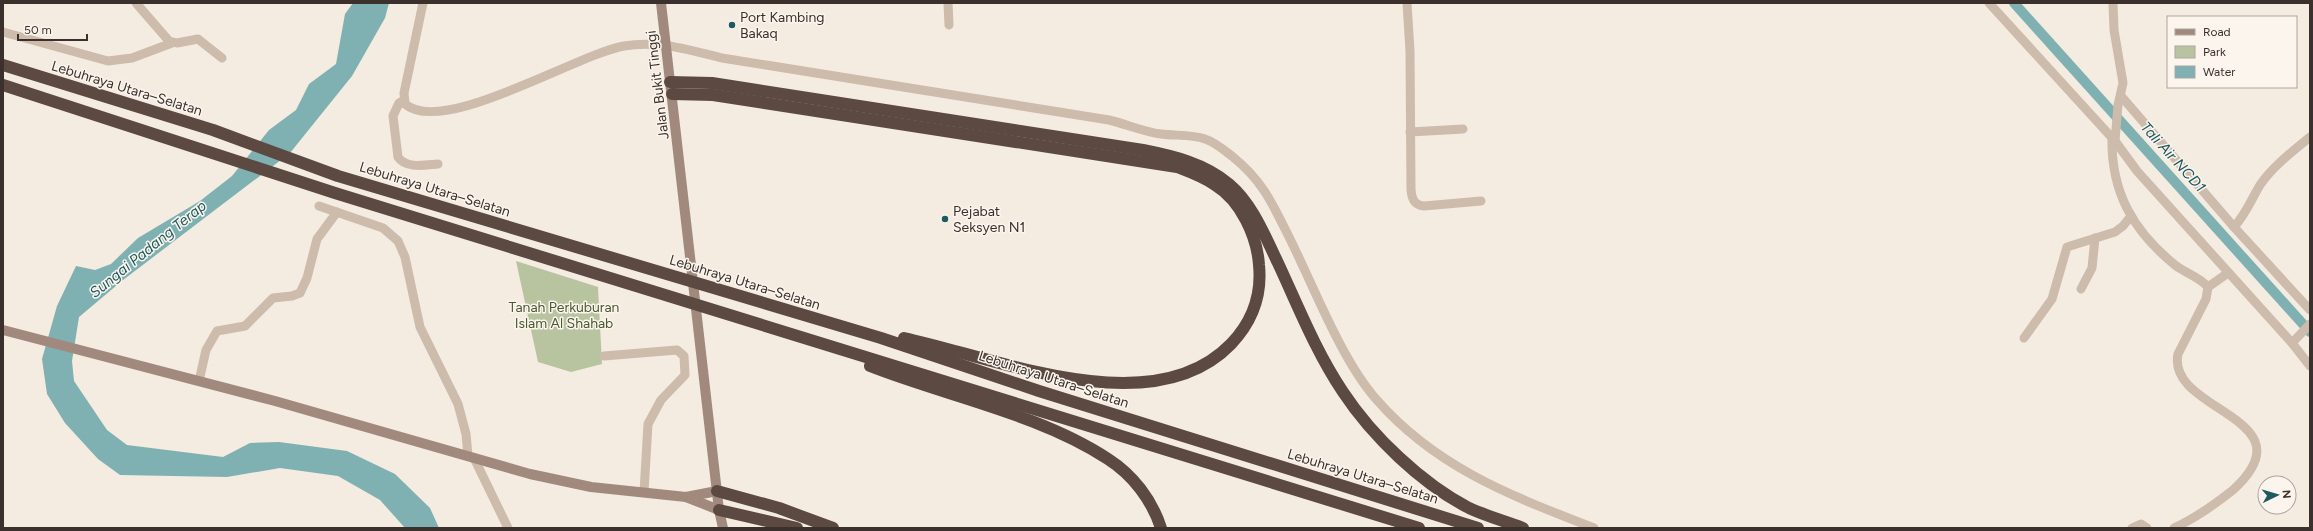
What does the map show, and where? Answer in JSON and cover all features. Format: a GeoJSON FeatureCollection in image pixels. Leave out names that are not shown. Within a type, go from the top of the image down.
{"type":"FeatureCollection","features":[{"type":"Feature","properties":{"kind":"highway","name":"Lebuhraya Utara–Selatan"},"geometry":{"type":"LineString","coordinates":[[3,66],[212,130],[338,176],[881,338],[1039,391],[1478,528]]}},
{"type":"Feature","properties":{"kind":"highway"},"geometry":{"type":"LineString","coordinates":[[670,82],[712,83],[1143,150],[1177,157],[1204,168],[1229,184],[1252,211],[1323,359],[1343,393],[1366,423],[1403,461],[1439,489],[1469,508],[1523,528]]}},
{"type":"Feature","properties":{"kind":"highway"},"geometry":{"type":"LineString","coordinates":[[3,85],[204,149],[335,193],[1419,528]]}},
{"type":"Feature","properties":{"kind":"highway"},"geometry":{"type":"LineString","coordinates":[[672,94],[713,95],[1177,167],[1216,185],[1227,196],[1253,233],[1258,252],[1260,276],[1258,297],[1242,332],[1218,358],[1202,367],[1163,380],[1118,382],[1064,377],[905,338],[881,338]]}},
{"type":"Feature","properties":{"kind":"highway"},"geometry":{"type":"LineString","coordinates":[[788,333],[887,373],[1033,422],[1082,444],[1109,460],[1139,486],[1151,505],[1161,528]]}},
{"type":"Feature","properties":{"kind":"highway"},"geometry":{"type":"LineString","coordinates":[[717,491],[779,508],[833,528]]}},
{"type":"Feature","properties":{"kind":"highway"},"geometry":{"type":"LineString","coordinates":[[719,510],[797,528]]}},
{"type":"Feature","properties":{"kind":"main road","name":"Jalan Bukit Tinggi"},"geometry":{"type":"LineString","coordinates":[[661,3],[719,510],[723,528]]}},
{"type":"Feature","properties":{"kind":"main road"},"geometry":{"type":"LineString","coordinates":[[3,330],[199,380],[471,457],[562,481],[614,490],[686,497],[719,510]]}},
{"type":"Feature","properties":{"kind":"main road"},"geometry":{"type":"LineString","coordinates":[[686,497],[717,491]]}},
{"type":"Feature","properties":{"kind":"street"},"geometry":{"type":"LineString","coordinates":[[136,3],[172,43]]}},
{"type":"Feature","properties":{"kind":"street"},"geometry":{"type":"LineString","coordinates":[[423,3],[404,100],[399,103],[394,116],[398,157],[401,161],[411,165],[438,164]]}},
{"type":"Feature","properties":{"kind":"street"},"geometry":{"type":"LineString","coordinates":[[948,3],[949,25]]}},
{"type":"Feature","properties":{"kind":"street"},"geometry":{"type":"LineString","coordinates":[[1406,3],[1410,51],[1411,190],[1415,203],[1430,206],[1481,201]]}},
{"type":"Feature","properties":{"kind":"street"},"geometry":{"type":"LineString","coordinates":[[1989,3],[2114,137],[2137,171],[2228,273],[2295,339],[2310,366]]}},
{"type":"Feature","properties":{"kind":"street"},"geometry":{"type":"LineString","coordinates":[[2113,3],[2114,30],[2123,83],[2111,160],[2114,177],[2120,196],[2131,216],[2160,252],[2208,287]]}},
{"type":"Feature","properties":{"kind":"street"},"geometry":{"type":"LineString","coordinates":[[3,32],[108,61],[132,58],[172,43],[198,39],[222,58]]}},
{"type":"Feature","properties":{"kind":"street"},"geometry":{"type":"LineString","coordinates":[[404,100],[411,108],[420,112],[431,112],[470,106],[615,48],[644,44],[666,45],[730,59],[1109,120],[1159,134],[1192,136],[1210,141],[1250,171],[1266,191],[1350,358],[1364,383],[1386,410],[1434,453],[1463,471],[1509,494],[1594,528]]}},
{"type":"Feature","properties":{"kind":"street"},"geometry":{"type":"LineString","coordinates":[[2119,101],[2310,310]]}},
{"type":"Feature","properties":{"kind":"street"},"geometry":{"type":"LineString","coordinates":[[1410,132],[1463,129]]}},
{"type":"Feature","properties":{"kind":"street"},"geometry":{"type":"LineString","coordinates":[[2234,228],[2247,211],[2265,179],[2289,154],[2310,137]]}},
{"type":"Feature","properties":{"kind":"street"},"geometry":{"type":"LineString","coordinates":[[319,206],[383,228],[391,234],[402,248],[420,327],[458,404],[471,457],[508,528]]}},
{"type":"Feature","properties":{"kind":"street"},"geometry":{"type":"LineString","coordinates":[[199,380],[206,350],[216,331],[245,326],[273,298],[292,296],[300,292],[307,278],[317,239],[337,212]]}},
{"type":"Feature","properties":{"kind":"street"},"geometry":{"type":"LineString","coordinates":[[2024,338],[2052,299],[2062,256],[2067,247],[2119,230],[2131,216]]}},
{"type":"Feature","properties":{"kind":"street"},"geometry":{"type":"LineString","coordinates":[[2080,289],[2092,268],[2095,238]]}},
{"type":"Feature","properties":{"kind":"street"},"geometry":{"type":"LineString","coordinates":[[2174,528],[2203,513],[2250,476],[2262,451],[2262,442],[2256,432],[2195,388],[2185,380],[2178,370],[2178,354],[2206,299],[2208,287],[2228,273]]}},
{"type":"Feature","properties":{"kind":"street"},"geometry":{"type":"LineString","coordinates":[[2295,339],[2310,324]]}},
{"type":"Feature","properties":{"kind":"street"},"geometry":{"type":"LineString","coordinates":[[604,356],[677,350],[684,356],[685,375],[661,400],[648,424],[644,492]]}},
{"type":"Feature","properties":{"kind":"street"},"geometry":{"type":"LineString","coordinates":[[2132,528],[2140,524],[2147,528]]}},
{"type":"Feature","properties":{"kind":"green space","name":"Tanah Perkuburan Islam Al Shahab"},"geometry":{"type":"Polygon","coordinates":[[[516,261],[598,287],[602,364],[571,372],[538,362],[516,261]]]}},
{"type":"Feature","properties":{"kind":"water","name":"Sungai Padang Terap"},"geometry":{"type":"Polygon","coordinates":[[[353,3],[389,3],[385,18],[352,76],[290,153],[123,280],[79,317],[72,361],[74,381],[107,430],[127,445],[223,457],[250,443],[279,442],[347,451],[395,474],[430,508],[439,528],[405,528],[380,500],[338,476],[280,468],[227,477],[120,475],[98,459],[65,423],[47,394],[42,359],[57,306],[76,266],[95,270],[111,264],[138,238],[200,201],[232,176],[269,130],[296,110],[309,84],[336,64],[345,14],[353,3]]]}},
{"type":"Feature","properties":{"kind":"waterway","name":"Tali Air NCD1"},"geometry":{"type":"LineString","coordinates":[[2014,3],[2310,332]]}},
{"type":"Feature","properties":{"kind":"place","name":"Port Kambing Bakaq"},"geometry":{"type":"Point","coordinates":[732,25]}},
{"type":"Feature","properties":{"kind":"place","name":"Pejabat Seksyen N1"},"geometry":{"type":"Point","coordinates":[945,219]}}]}
